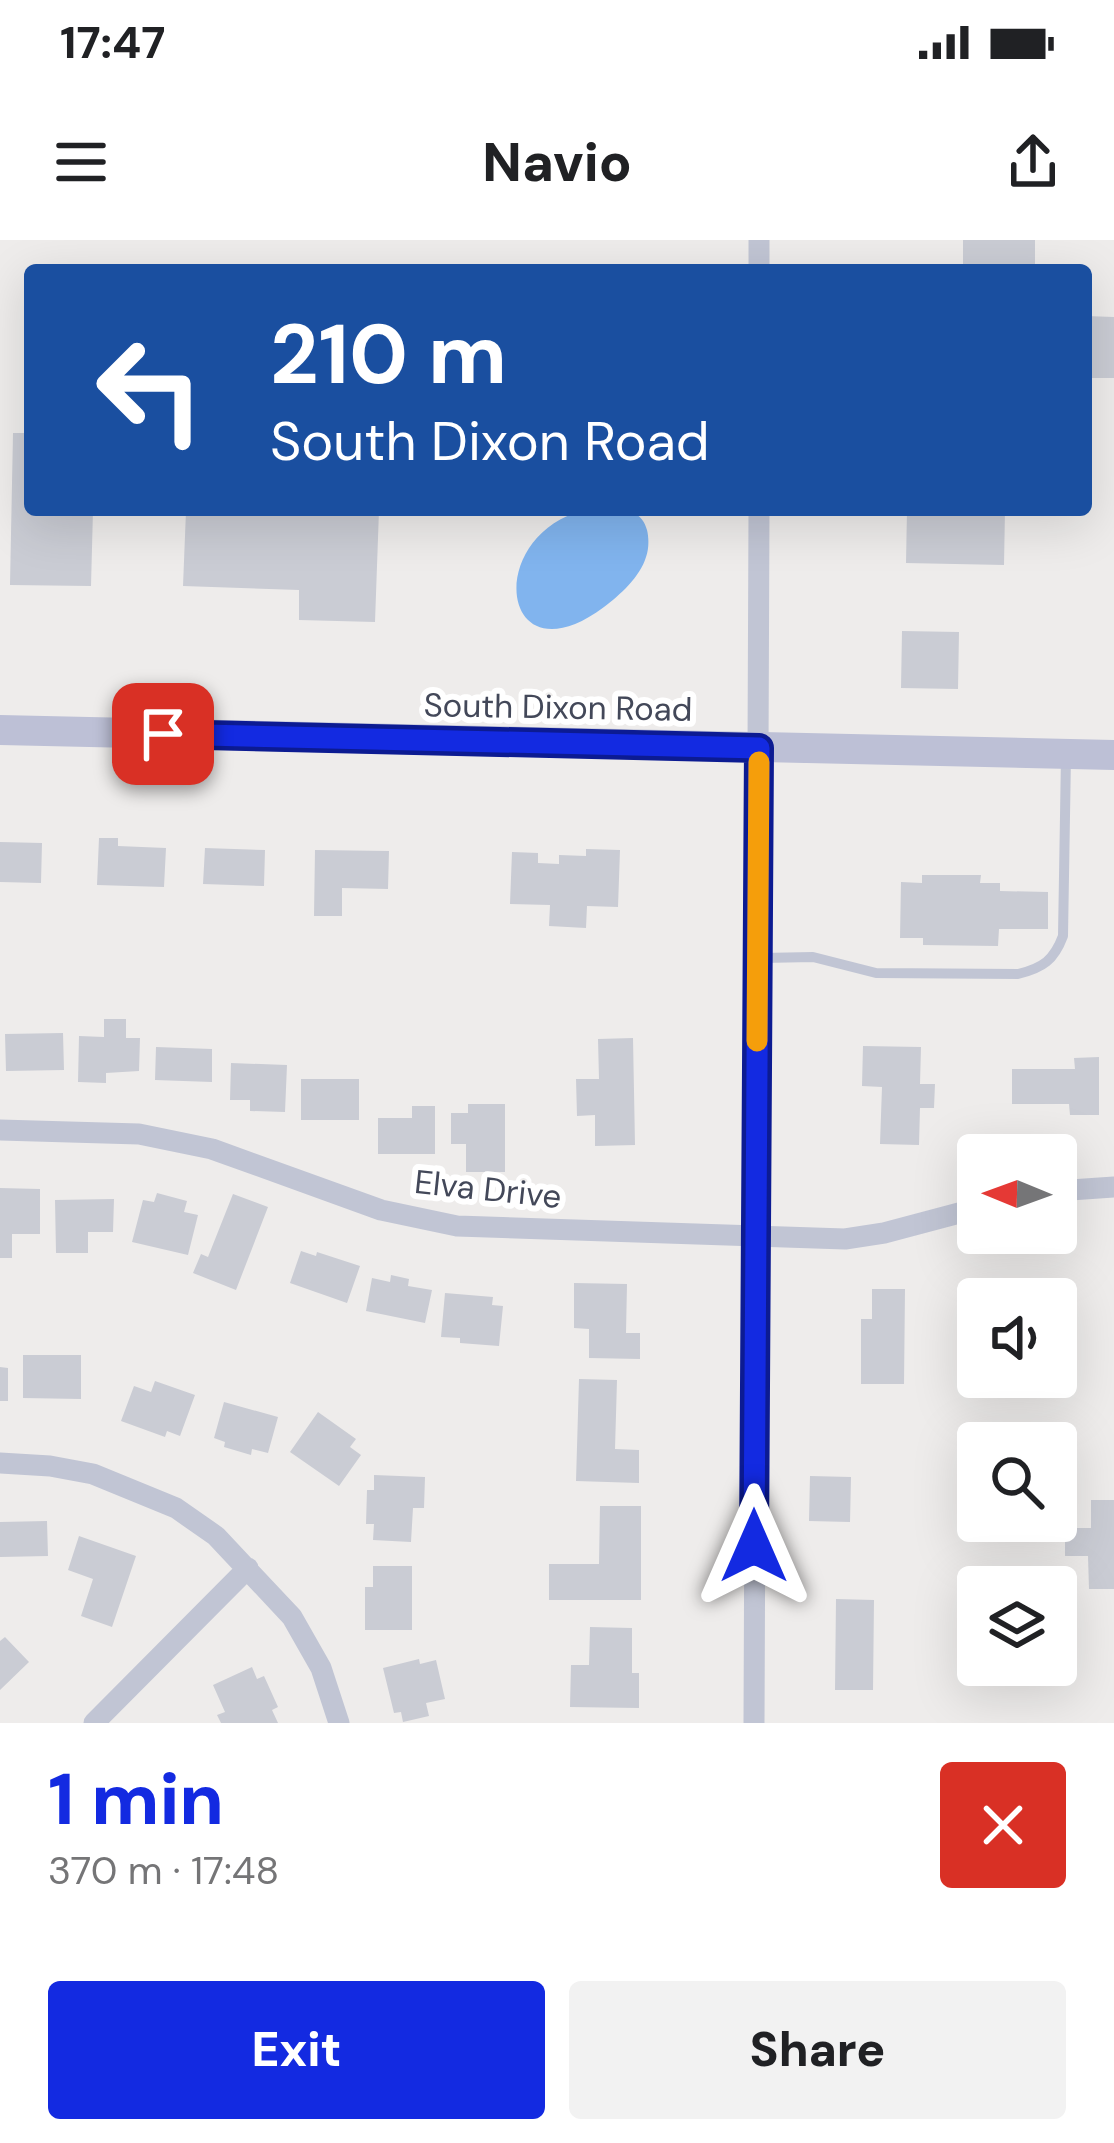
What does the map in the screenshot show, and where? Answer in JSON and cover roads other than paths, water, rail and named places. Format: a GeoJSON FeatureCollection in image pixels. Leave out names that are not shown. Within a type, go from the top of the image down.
{"type":"FeatureCollection","features":[{"type":"Feature","properties":{"kind":"main road","name":"South Dixon Road"},"geometry":{"type":"LineString","coordinates":[[0,730],[1114,755]]}},
{"type":"Feature","properties":{"kind":"street"},"geometry":{"type":"LineString","coordinates":[[754,1723],[759,516]]}},
{"type":"Feature","properties":{"kind":"street","name":"Elva Drive"},"geometry":{"type":"LineString","coordinates":[[0,1130],[139,1134],[212,1148],[381,1210],[457,1226],[845,1239],[957,1214]]}},
{"type":"Feature","properties":{"kind":"street"},"geometry":{"type":"LineString","coordinates":[[1077,1190],[1114,1187]]}},
{"type":"Feature","properties":{"kind":"street"},"geometry":{"type":"LineString","coordinates":[[0,1463],[93,1474],[176,1508],[216,1536],[292,1617],[321,1668],[339,1723]]}},
{"type":"Feature","properties":{"kind":"street"},"geometry":{"type":"LineString","coordinates":[[94,1723],[248,1568]]}},
{"type":"Feature","properties":{"kind":"lane"},"geometry":{"type":"LineString","coordinates":[[758,958],[814,957],[876,973],[1018,974],[1037,969],[1055,956],[1063,936],[1066,754]]}},
{"type":"Feature","properties":{"kind":"water"},"geometry":{"type":"Polygon","coordinates":[[[571,516],[638,516],[648,533],[648,547],[634,578],[604,607],[569,626],[543,628],[526,617],[517,598],[518,573],[530,547],[551,525],[571,516]]]}}]}
